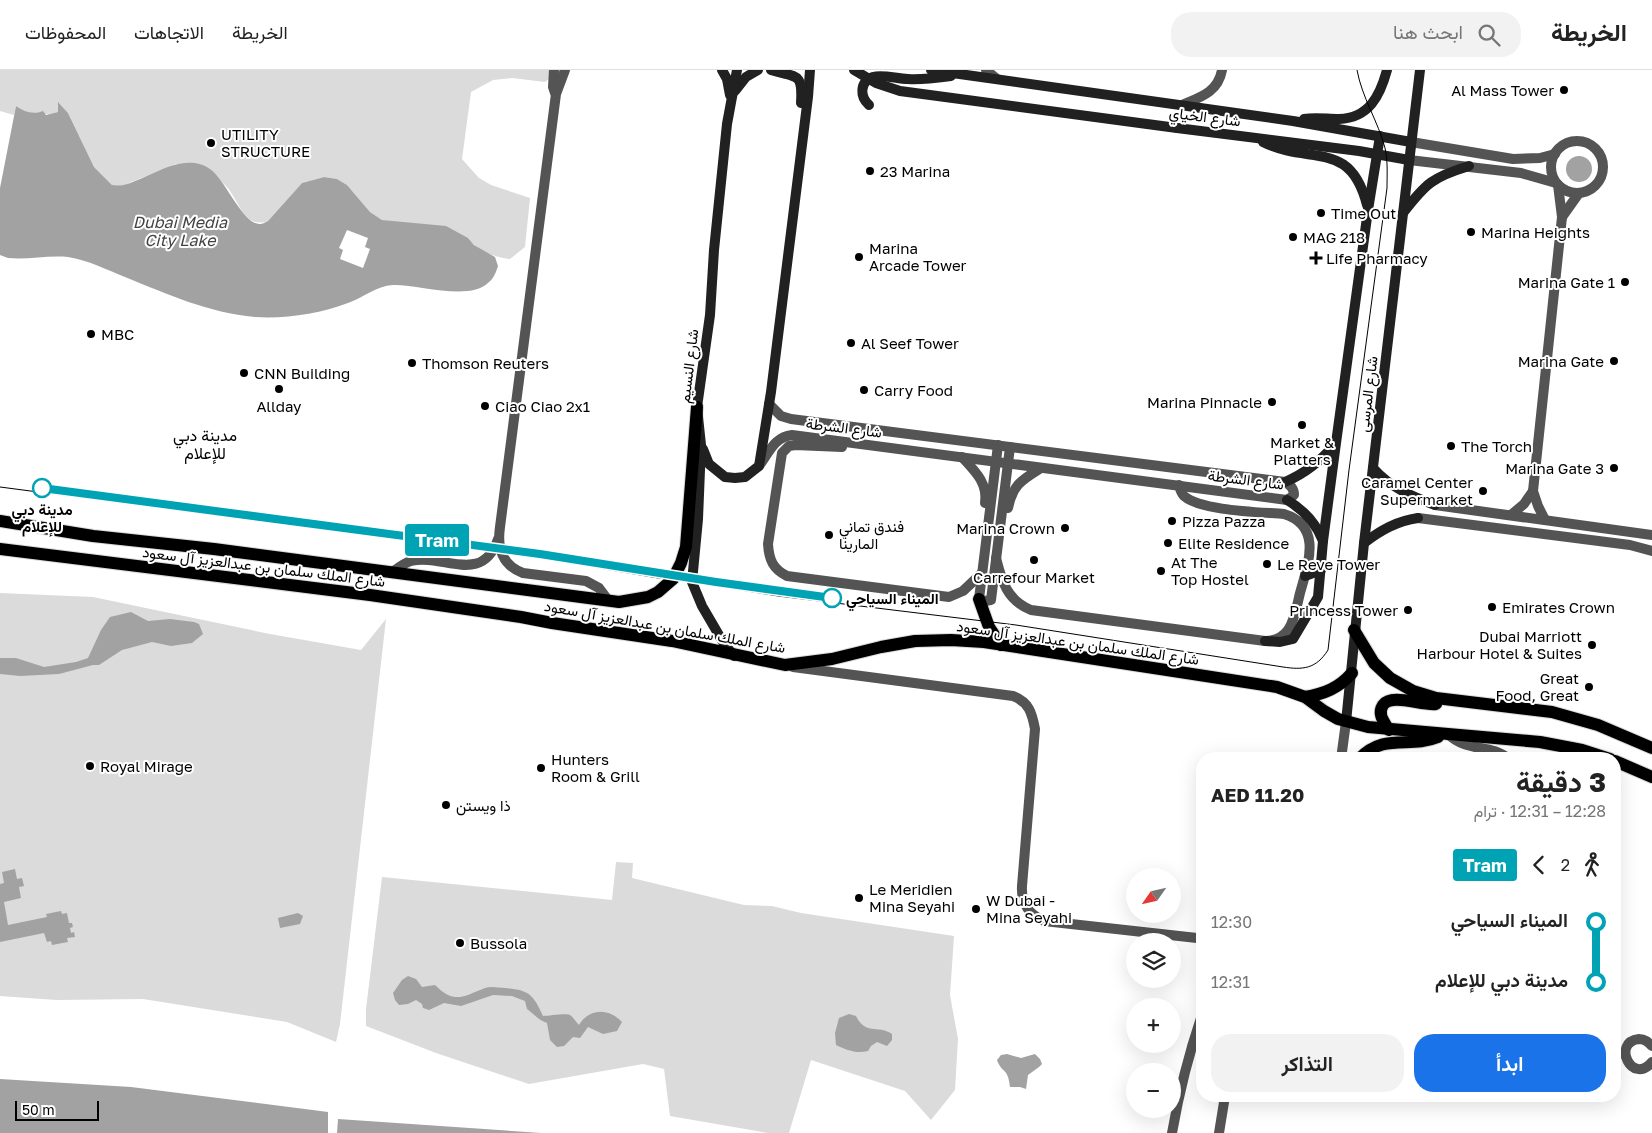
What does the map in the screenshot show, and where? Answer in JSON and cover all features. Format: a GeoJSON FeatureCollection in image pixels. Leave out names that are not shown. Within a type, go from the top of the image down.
{"type":"FeatureCollection","features":[{"type":"Feature","properties":{"kind":"main road"},"geometry":{"type":"LineString","coordinates":[[722,70],[727,79],[732,104]]}},
{"type":"Feature","properties":{"kind":"main road","name":"شارع النسيم"},"geometry":{"type":"LineString","coordinates":[[734,656],[723,642],[702,606],[692,582],[701,445],[697,407],[710,315],[714,250],[728,124],[737,70]]}},
{"type":"Feature","properties":{"kind":"main road"},"geometry":{"type":"LineString","coordinates":[[734,94],[741,82],[758,70]]}},
{"type":"Feature","properties":{"kind":"main road"},"geometry":{"type":"LineString","coordinates":[[771,70],[793,75],[800,82],[802,89],[800,126],[803,139]]}},
{"type":"Feature","properties":{"kind":"main road"},"geometry":{"type":"LineString","coordinates":[[701,445],[709,464],[725,477],[745,477],[759,466],[769,404],[810,70]]}},
{"type":"Feature","properties":{"kind":"main road","name":"شارع الخياي"},"geometry":{"type":"LineString","coordinates":[[854,70],[876,83],[900,91],[1376,154],[1409,160]]}},
{"type":"Feature","properties":{"kind":"main road","name":"شارع الخياي"},"geometry":{"type":"LineString","coordinates":[[931,70],[1293,121],[1411,142]]}},
{"type":"Feature","properties":{"kind":"main road"},"geometry":{"type":"LineString","coordinates":[[1293,121],[1308,118],[1349,118],[1363,111],[1369,107],[1379,94],[1387,70]]}},
{"type":"Feature","properties":{"kind":"main road","name":"شارع المرسى"},"geometry":{"type":"LineString","coordinates":[[1346,722],[1352,673],[1354,630],[1420,70]]}},
{"type":"Feature","properties":{"kind":"main road"},"geometry":{"type":"LineString","coordinates":[[869,106],[863,99],[862,91],[864,83],[871,78],[879,76],[919,79],[962,74]]}},
{"type":"Feature","properties":{"kind":"main road","name":"شارع المرسى"},"geometry":{"type":"LineString","coordinates":[[1265,641],[1280,642],[1293,639],[1301,629],[1318,597],[1323,541],[1336,443],[1380,136]]}},
{"type":"Feature","properties":{"kind":"main road"},"geometry":{"type":"LineString","coordinates":[[1256,138],[1279,149],[1328,157],[1342,163],[1357,178],[1368,210]]}},
{"type":"Feature","properties":{"kind":"main road"},"geometry":{"type":"LineString","coordinates":[[1403,214],[1420,191],[1433,179],[1469,166]]}},
{"type":"Feature","properties":{"kind":"main road","name":"شارع الملك سلمان بن عبدالعزيز آل سعود"},"geometry":{"type":"LineString","coordinates":[[3,523],[93,536],[214,548],[614,601],[648,597],[658,592],[674,579],[686,547],[697,407]]}},
{"type":"Feature","properties":{"kind":"main road"},"geometry":{"type":"LineString","coordinates":[[1285,482],[1317,463],[1336,443]]}},
{"type":"Feature","properties":{"kind":"main road"},"geometry":{"type":"LineString","coordinates":[[1373,468],[1386,482],[1399,490],[1436,504]]}},
{"type":"Feature","properties":{"kind":"main road"},"geometry":{"type":"LineString","coordinates":[[1286,500],[1297,506],[1309,518],[1323,541]]}},
{"type":"Feature","properties":{"kind":"main road"},"geometry":{"type":"LineString","coordinates":[[1364,543],[1378,532],[1393,524],[1418,518]]}},
{"type":"Feature","properties":{"kind":"main road","name":"شارع الملك سلمان بن عبدالعزيز آل سعود"},"geometry":{"type":"LineString","coordinates":[[0,549],[370,595],[672,642],[784,665],[832,660],[881,647],[915,641],[967,640],[1000,644],[1268,685],[1304,697],[1324,712],[1346,722],[1368,727],[1554,744],[1588,752]]}},
{"type":"Feature","properties":{"kind":"main road"},"geometry":{"type":"LineString","coordinates":[[1305,576],[1321,570]]}},
{"type":"Feature","properties":{"kind":"main road"},"geometry":{"type":"LineString","coordinates":[[979,600],[989,627],[1000,644]]}},
{"type":"Feature","properties":{"kind":"main road"},"geometry":{"type":"LineString","coordinates":[[1354,630],[1374,663],[1390,678],[1412,691],[1442,698],[1552,712],[1598,725],[1652,748]]}},
{"type":"Feature","properties":{"kind":"main road"},"geometry":{"type":"LineString","coordinates":[[1304,697],[1323,694],[1352,673]]}},
{"type":"Feature","properties":{"kind":"main road"},"geometry":{"type":"LineString","coordinates":[[1390,730],[1383,720],[1381,713],[1382,706],[1387,701],[1394,699],[1431,704],[1442,698]]}},
{"type":"Feature","properties":{"kind":"main road"},"geometry":{"type":"LineString","coordinates":[[1368,752],[1386,743],[1424,741],[1446,734]]}},
{"type":"Feature","properties":{"kind":"main road"},"geometry":{"type":"LineString","coordinates":[[1621,763],[1652,777]]}},
{"type":"Feature","properties":{"kind":"street"},"geometry":{"type":"LineString","coordinates":[[554,70],[553,87],[556,94]]}},
{"type":"Feature","properties":{"kind":"street"},"geometry":{"type":"LineString","coordinates":[[394,571],[411,561],[421,560],[464,565],[480,562],[493,552],[498,538],[556,94],[565,70]]}},
{"type":"Feature","properties":{"kind":"street"},"geometry":{"type":"LineString","coordinates":[[986,70],[997,79]]}},
{"type":"Feature","properties":{"kind":"street"},"geometry":{"type":"LineString","coordinates":[[1182,105],[1211,92],[1217,86],[1222,70]]}},
{"type":"Feature","properties":{"kind":"street"},"geometry":{"type":"LineString","coordinates":[[1545,520],[1538,506],[1534,491],[1562,217],[1557,184],[1553,177],[1551,166],[1554,154],[1563,145],[1575,141],[1587,143],[1597,151],[1602,162],[1602,175],[1591,189],[1579,193],[1566,190],[1557,184]]}},
{"type":"Feature","properties":{"kind":"street","name":"شارع الخياي"},"geometry":{"type":"LineString","coordinates":[[1411,142],[1513,159],[1540,158],[1554,154]]}},
{"type":"Feature","properties":{"kind":"street","name":"شارع الخياي"},"geometry":{"type":"LineString","coordinates":[[1409,160],[1531,175],[1557,184]]}},
{"type":"Feature","properties":{"kind":"street"},"geometry":{"type":"LineString","coordinates":[[1562,217],[1579,193]]}},
{"type":"Feature","properties":{"kind":"street","name":"شارع الشرطة"},"geometry":{"type":"LineString","coordinates":[[759,466],[776,442],[788,436],[1286,500],[1294,495],[1291,486],[1285,482],[791,419],[781,416],[769,404]]}},
{"type":"Feature","properties":{"kind":"street"},"geometry":{"type":"LineString","coordinates":[[852,443],[842,447],[794,445],[785,449],[782,453],[768,544],[768,554],[778,572],[787,576],[949,597],[963,591],[982,573]]}},
{"type":"Feature","properties":{"kind":"street"},"geometry":{"type":"LineString","coordinates":[[998,445],[979,600],[985,601],[991,600],[1010,447]]}},
{"type":"Feature","properties":{"kind":"street"},"geometry":{"type":"LineString","coordinates":[[962,458],[975,471],[984,486],[986,499],[984,524],[986,539]]}},
{"type":"Feature","properties":{"kind":"street"},"geometry":{"type":"LineString","coordinates":[[1000,528],[1014,488],[1041,468]]}},
{"type":"Feature","properties":{"kind":"street"},"geometry":{"type":"LineString","coordinates":[[996,558],[1007,592],[1015,601],[1031,610],[1265,641],[1280,637],[1289,629],[1305,576],[1310,552],[1309,539],[1305,528],[1296,519],[1284,514],[1201,505],[1184,496],[1180,485]]}},
{"type":"Feature","properties":{"kind":"street"},"geometry":{"type":"LineString","coordinates":[[1511,515],[1524,504],[1534,491]]}},
{"type":"Feature","properties":{"kind":"street"},"geometry":{"type":"LineString","coordinates":[[1436,504],[1652,535]]}},
{"type":"Feature","properties":{"kind":"street"},"geometry":{"type":"LineString","coordinates":[[1418,518],[1630,545],[1652,551]]}},
{"type":"Feature","properties":{"kind":"street"},"geometry":{"type":"LineString","coordinates":[[498,538],[500,553],[509,566],[516,570],[523,573],[586,581],[599,588],[614,601]]}},
{"type":"Feature","properties":{"kind":"street"},"geometry":{"type":"LineString","coordinates":[[784,665],[1013,696],[1023,701],[1030,710],[1036,728],[1022,886],[1022,899],[1028,910],[1044,921],[1196,938]]}},
{"type":"Feature","properties":{"kind":"street"},"geometry":{"type":"LineString","coordinates":[[1342,752],[1346,722]]}},
{"type":"Feature","properties":{"kind":"street"},"geometry":{"type":"LineString","coordinates":[[1446,734],[1464,745],[1496,752]]}},
{"type":"Feature","properties":{"kind":"street"},"geometry":{"type":"LineString","coordinates":[[1172,1133],[1196,1032]]}},
{"type":"Feature","properties":{"kind":"street"},"geometry":{"type":"LineString","coordinates":[[1621,1046],[1642,1039],[1652,1046]]}},
{"type":"Feature","properties":{"kind":"street"},"geometry":{"type":"LineString","coordinates":[[1627,1061],[1625,1052],[1629,1044]]}},
{"type":"Feature","properties":{"kind":"street"},"geometry":{"type":"LineString","coordinates":[[1621,1058],[1633,1067],[1638,1068],[1646,1067],[1652,1062]]}},
{"type":"Feature","properties":{"kind":"street"},"geometry":{"type":"LineString","coordinates":[[1219,1133],[1224,1102]]}},
{"type":"Feature","properties":{"kind":"shaded area"},"geometry":{"type":"Polygon","coordinates":[[[0,70],[551,70],[552,77],[545,82],[512,78],[493,80],[471,92],[462,159],[479,178],[491,185],[530,198],[525,247],[510,259],[504,258],[481,250],[468,238],[382,220],[370,212],[347,185],[337,179],[324,177],[302,183],[268,221],[259,223],[247,217],[224,184],[176,164],[124,185],[112,185],[94,167],[68,113],[59,103],[58,112],[47,114],[31,113],[16,106],[14,115],[0,111],[0,70]]]}},
{"type":"Feature","properties":{"kind":"shaded area"},"geometry":{"type":"Polygon","coordinates":[[[0,593],[93,597],[270,634],[361,650],[386,619],[340,1024],[336,1042],[287,1022],[143,999],[57,1000],[0,996],[0,593]]]}},
{"type":"Feature","properties":{"kind":"shaded area"},"geometry":{"type":"Polygon","coordinates":[[[616,862],[633,863],[632,878],[744,905],[772,906],[801,913],[954,936],[950,995],[958,1039],[955,1090],[931,1120],[905,1091],[811,1060],[789,1133],[768,1133],[670,1116],[664,1069],[643,1064],[529,1084],[436,1053],[366,1026],[366,1009],[382,877],[612,900],[616,862]]]}},
{"type":"Feature","properties":{"kind":"water","name":"Dubai Media City Lake"},"geometry":{"type":"Polygon","coordinates":[[[58,102],[68,113],[94,167],[112,185],[125,185],[179,164],[200,164],[216,174],[247,217],[260,224],[268,221],[302,183],[324,177],[337,179],[347,185],[370,212],[382,220],[446,226],[468,238],[474,245],[495,257],[498,266],[494,277],[480,288],[469,291],[443,291],[393,285],[375,290],[354,301],[325,310],[302,315],[255,317],[205,307],[75,258],[8,258],[0,255],[0,188],[16,106],[29,112],[43,111],[46,115],[58,112],[58,102]]]}},
{"type":"Feature","properties":{"kind":"water"},"geometry":{"type":"Polygon","coordinates":[[[1579,156],[1588,160],[1592,169],[1588,178],[1579,182],[1570,178],[1566,169],[1570,160],[1579,156]]]}},
{"type":"Feature","properties":{"kind":"water"},"geometry":{"type":"Polygon","coordinates":[[[131,612],[148,621],[170,619],[194,622],[199,624],[203,634],[192,643],[171,646],[152,642],[122,650],[99,665],[59,674],[20,676],[0,674],[0,658],[16,658],[44,667],[76,662],[88,658],[101,630],[110,617],[131,612]]]}},
{"type":"Feature","properties":{"kind":"water"},"geometry":{"type":"Polygon","coordinates":[[[15,869],[17,879],[22,878],[24,886],[19,887],[21,898],[4,902],[8,925],[47,917],[46,914],[61,911],[62,914],[67,913],[69,923],[72,923],[73,927],[70,928],[71,933],[74,932],[75,937],[67,938],[68,942],[52,945],[51,941],[47,942],[44,933],[0,942],[0,884],[4,883],[2,872],[15,869]]]}},
{"type":"Feature","properties":{"kind":"water"},"geometry":{"type":"Polygon","coordinates":[[[298,913],[303,916],[300,924],[280,928],[278,918],[298,913]]]}},
{"type":"Feature","properties":{"kind":"water"},"geometry":{"type":"Polygon","coordinates":[[[408,976],[416,979],[422,987],[435,985],[448,995],[454,997],[465,996],[490,987],[520,990],[533,998],[543,1016],[568,1014],[579,1025],[588,1015],[599,1012],[611,1014],[622,1022],[617,1031],[603,1034],[588,1027],[580,1038],[573,1037],[564,1046],[557,1047],[550,1040],[547,1023],[527,1009],[525,1001],[512,996],[493,995],[461,1006],[444,1003],[429,1010],[423,1008],[422,1004],[416,1000],[408,1004],[399,1005],[393,993],[402,980],[408,976]]]}},
{"type":"Feature","properties":{"kind":"water"},"geometry":{"type":"Polygon","coordinates":[[[849,1014],[856,1016],[868,1028],[887,1031],[892,1034],[892,1040],[887,1046],[877,1042],[868,1051],[864,1052],[852,1051],[836,1045],[835,1033],[839,1018],[849,1014]]]}},
{"type":"Feature","properties":{"kind":"water"},"geometry":{"type":"Polygon","coordinates":[[[1007,1054],[1021,1058],[1035,1054],[1040,1059],[1042,1064],[1028,1075],[1026,1089],[1010,1087],[1008,1076],[997,1060],[1001,1055],[1007,1054]]]}},
{"type":"Feature","properties":{"kind":"water"},"geometry":{"type":"Polygon","coordinates":[[[0,1079],[131,1087],[328,1112],[328,1133],[0,1133],[0,1079]]]}},
{"type":"Feature","properties":{"kind":"water"},"geometry":{"type":"Polygon","coordinates":[[[338,1119],[541,1133],[337,1133],[338,1119]]]}},
{"type":"Feature","properties":{"kind":"pier"},"geometry":{"type":"Polygon","coordinates":[[[347,230],[368,238],[365,247],[370,249],[363,268],[340,259],[343,250],[339,248],[347,230]]]}},
{"type":"Feature","properties":{"kind":"tram line"},"geometry":{"type":"LineString","coordinates":[[0,487],[540,558],[778,596],[1016,625],[1283,667],[1308,667],[1319,661],[1328,650],[1349,470],[1387,188],[1385,148],[1362,90],[1357,70]]}},
{"type":"Feature","properties":{"kind":"tram line","name":"Tram"},"geometry":{"type":"LineString","coordinates":[[42,488],[540,554],[779,592],[832,598]]}},
{"type":"Feature","properties":{"kind":"place","name":"Al Mass Tower"},"geometry":{"type":"Point","coordinates":[1564,90]}},
{"type":"Feature","properties":{"kind":"place","name":"UTILITY STRUCTURE"},"geometry":{"type":"Point","coordinates":[211,143]}},
{"type":"Feature","properties":{"kind":"place","name":"23 Marina"},"geometry":{"type":"Point","coordinates":[870,171]}},
{"type":"Feature","properties":{"kind":"place","name":"Time Out"},"geometry":{"type":"Point","coordinates":[1321,213]}},
{"type":"Feature","properties":{"kind":"place","name":"Marina Heights"},"geometry":{"type":"Point","coordinates":[1471,232]}},
{"type":"Feature","properties":{"kind":"place","name":"MAG 218"},"geometry":{"type":"Point","coordinates":[1293,237]}},
{"type":"Feature","properties":{"kind":"place","name":"Marina Arcade Tower"},"geometry":{"type":"Point","coordinates":[859,257]}},
{"type":"Feature","properties":{"kind":"place","name":"Life Pharmacy"},"geometry":{"type":"Point","coordinates":[1316,258]}},
{"type":"Feature","properties":{"kind":"place","name":"Marina Gate 1"},"geometry":{"type":"Point","coordinates":[1625,282]}},
{"type":"Feature","properties":{"kind":"place","name":"MBC"},"geometry":{"type":"Point","coordinates":[91,334]}},
{"type":"Feature","properties":{"kind":"place","name":"Al Seef Tower"},"geometry":{"type":"Point","coordinates":[851,343]}},
{"type":"Feature","properties":{"kind":"place","name":"Marina Gate"},"geometry":{"type":"Point","coordinates":[1614,361]}},
{"type":"Feature","properties":{"kind":"place","name":"Thomson Reuters"},"geometry":{"type":"Point","coordinates":[412,363]}},
{"type":"Feature","properties":{"kind":"place","name":"CNN Building"},"geometry":{"type":"Point","coordinates":[244,373]}},
{"type":"Feature","properties":{"kind":"place","name":"Allday"},"geometry":{"type":"Point","coordinates":[279,389]}},
{"type":"Feature","properties":{"kind":"place","name":"Carry Food"},"geometry":{"type":"Point","coordinates":[864,390]}},
{"type":"Feature","properties":{"kind":"place","name":"Marina Pinnacle"},"geometry":{"type":"Point","coordinates":[1272,402]}},
{"type":"Feature","properties":{"kind":"place","name":"Ciao Ciao 2x1"},"geometry":{"type":"Point","coordinates":[485,406]}},
{"type":"Feature","properties":{"kind":"place","name":"Market & Platters"},"geometry":{"type":"Point","coordinates":[1302,425]}},
{"type":"Feature","properties":{"kind":"place","name":"The Torch"},"geometry":{"type":"Point","coordinates":[1451,446]}},
{"type":"Feature","properties":{"kind":"place","name":"Marina Gate 3"},"geometry":{"type":"Point","coordinates":[1614,468]}},
{"type":"Feature","properties":{"kind":"place","name":"مدينة دبي للإعلام"},"geometry":{"type":"Point","coordinates":[42,488]}},
{"type":"Feature","properties":{"kind":"place","name":"Caramel Center Supermarket"},"geometry":{"type":"Point","coordinates":[1483,491]}},
{"type":"Feature","properties":{"kind":"place","name":"Pizza Pazza"},"geometry":{"type":"Point","coordinates":[1172,521]}},
{"type":"Feature","properties":{"kind":"place","name":"Marina Crown"},"geometry":{"type":"Point","coordinates":[1065,528]}},
{"type":"Feature","properties":{"kind":"place","name":"فندق تماني المارينا"},"geometry":{"type":"Point","coordinates":[829,535]}},
{"type":"Feature","properties":{"kind":"place","name":"Elite Residence"},"geometry":{"type":"Point","coordinates":[1168,543]}},
{"type":"Feature","properties":{"kind":"place","name":"Carrefour Market"},"geometry":{"type":"Point","coordinates":[1034,560]}},
{"type":"Feature","properties":{"kind":"place","name":"Le Reve Tower"},"geometry":{"type":"Point","coordinates":[1267,564]}},
{"type":"Feature","properties":{"kind":"place","name":"At The Top Hostel"},"geometry":{"type":"Point","coordinates":[1161,571]}},
{"type":"Feature","properties":{"kind":"place","name":"الميناء السياحي"},"geometry":{"type":"Point","coordinates":[832,598]}},
{"type":"Feature","properties":{"kind":"place","name":"Emirates Crown"},"geometry":{"type":"Point","coordinates":[1492,607]}},
{"type":"Feature","properties":{"kind":"place","name":"Princess Tower"},"geometry":{"type":"Point","coordinates":[1408,610]}},
{"type":"Feature","properties":{"kind":"place","name":"Dubai Marriott Harbour Hotel & Suites"},"geometry":{"type":"Point","coordinates":[1592,645]}},
{"type":"Feature","properties":{"kind":"place","name":"Great Food, Great"},"geometry":{"type":"Point","coordinates":[1589,687]}},
{"type":"Feature","properties":{"kind":"place","name":"Royal Mirage"},"geometry":{"type":"Point","coordinates":[90,766]}},
{"type":"Feature","properties":{"kind":"place","name":"Hunters Room & Grill"},"geometry":{"type":"Point","coordinates":[541,768]}},
{"type":"Feature","properties":{"kind":"place","name":"ذا ويستن"},"geometry":{"type":"Point","coordinates":[446,805]}},
{"type":"Feature","properties":{"kind":"place","name":"Le Meridien Mina Seyahi"},"geometry":{"type":"Point","coordinates":[859,898]}},
{"type":"Feature","properties":{"kind":"place","name":"W Dubai - Mina Seyahi"},"geometry":{"type":"Point","coordinates":[976,909]}},
{"type":"Feature","properties":{"kind":"place","name":"Bussola"},"geometry":{"type":"Point","coordinates":[460,943]}},
{"type":"Feature","properties":{"kind":"district","name":"مدينة دبي للإعلام"},"geometry":{"type":"Point","coordinates":[205,444]}}]}
